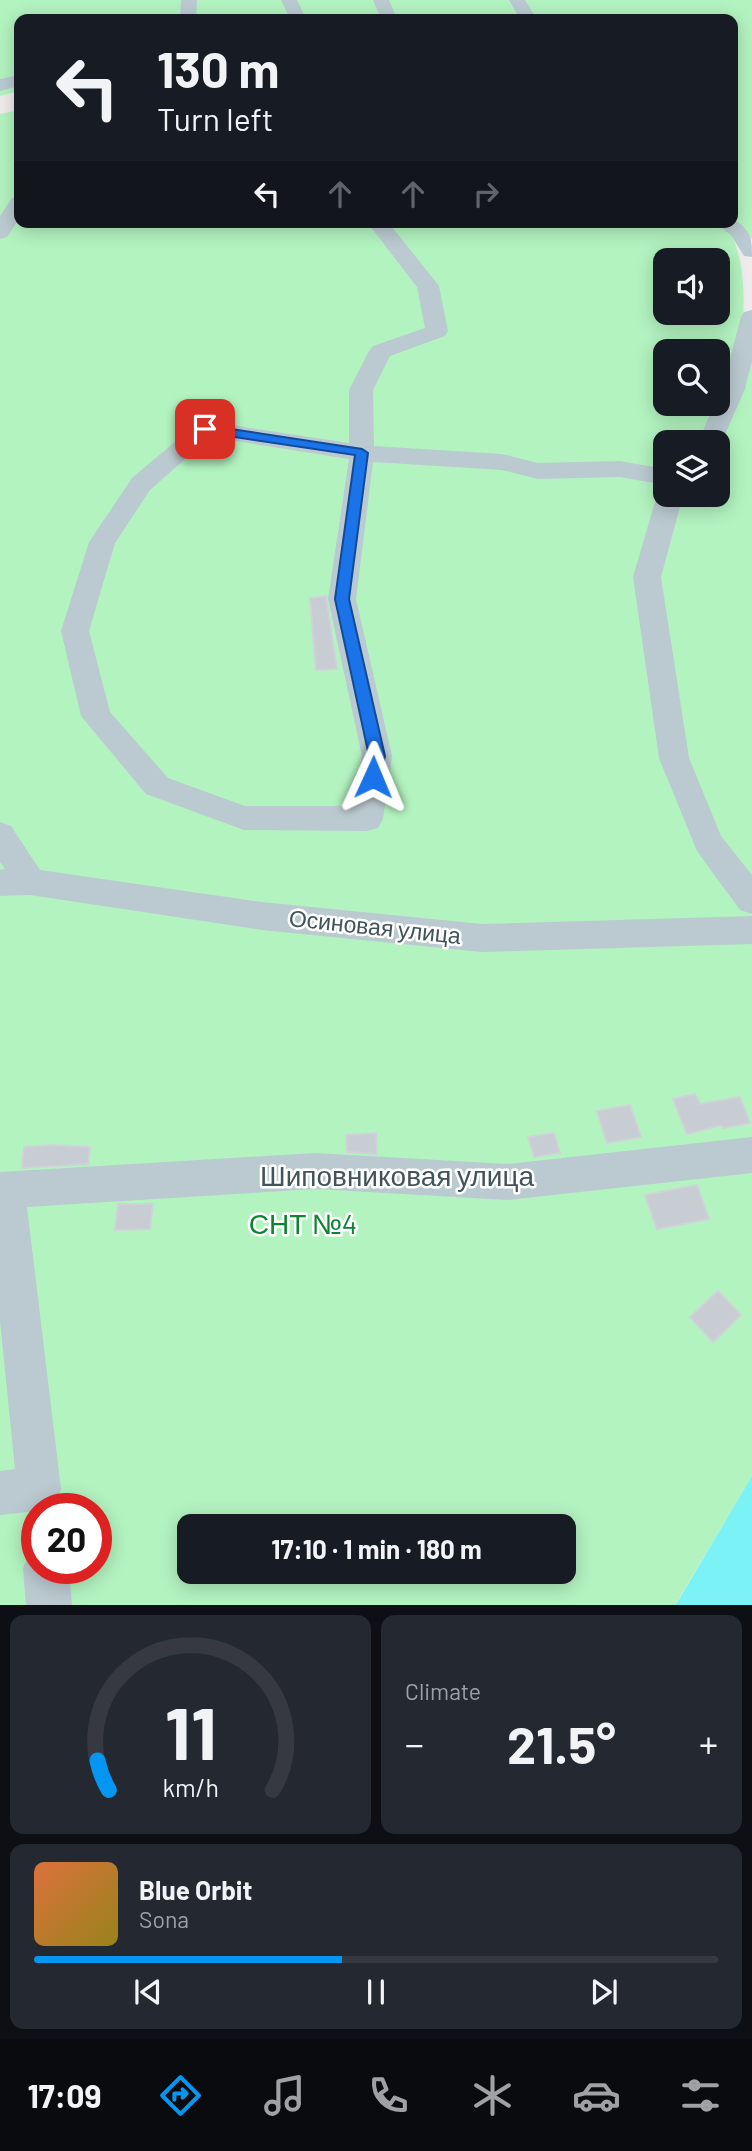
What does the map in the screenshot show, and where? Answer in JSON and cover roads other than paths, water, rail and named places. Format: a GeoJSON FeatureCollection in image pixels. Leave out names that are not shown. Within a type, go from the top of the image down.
{"type":"FeatureCollection","features":[{"type":"Feature","properties":{"kind":"street"},"geometry":{"type":"LineString","coordinates":[[0,233],[14,210]]}},
{"type":"Feature","properties":{"kind":"street"},"geometry":{"type":"LineString","coordinates":[[382,228],[428,286],[437,331],[381,351],[361,390],[362,453],[342,599],[377,756],[367,819],[244,818],[157,786],[96,716],[75,631],[102,542],[141,484],[205,429],[362,453],[502,462],[538,471],[620,468],[653,475]]}},
{"type":"Feature","properties":{"kind":"street"},"geometry":{"type":"LineString","coordinates":[[732,228],[752,251]]}},
{"type":"Feature","properties":{"kind":"street"},"geometry":{"type":"LineString","coordinates":[[716,430],[733,390],[752,317]]}},
{"type":"Feature","properties":{"kind":"street"},"geometry":{"type":"LineString","coordinates":[[667,507],[647,577],[674,758],[708,842],[752,900]]}},
{"type":"Feature","properties":{"kind":"street"},"geometry":{"type":"LineString","coordinates":[[0,835],[15,882]]}},
{"type":"Feature","properties":{"kind":"street","name":"Осиновая улица"},"geometry":{"type":"LineString","coordinates":[[15,882],[262,916],[482,938],[752,930]]}},
{"type":"Feature","properties":{"kind":"street","name":"Шиповниковая улица"},"geometry":{"type":"LineString","coordinates":[[3,1190],[315,1171],[508,1182],[752,1155]]}},
{"type":"Feature","properties":{"kind":"street"},"geometry":{"type":"LineString","coordinates":[[3,1190],[26,1493]]}},
{"type":"Feature","properties":{"kind":"street"},"geometry":{"type":"LineString","coordinates":[[47,1584],[49,1605]]}},
{"type":"Feature","properties":{"kind":"water"},"geometry":{"type":"Polygon","coordinates":[[[752,1476],[752,1605],[675,1605],[678,1601],[752,1476]]]}},
{"type":"Feature","properties":{"kind":"park label","name":"СНТ №4"},"geometry":{"type":"Point","coordinates":[303,1224]}}]}
